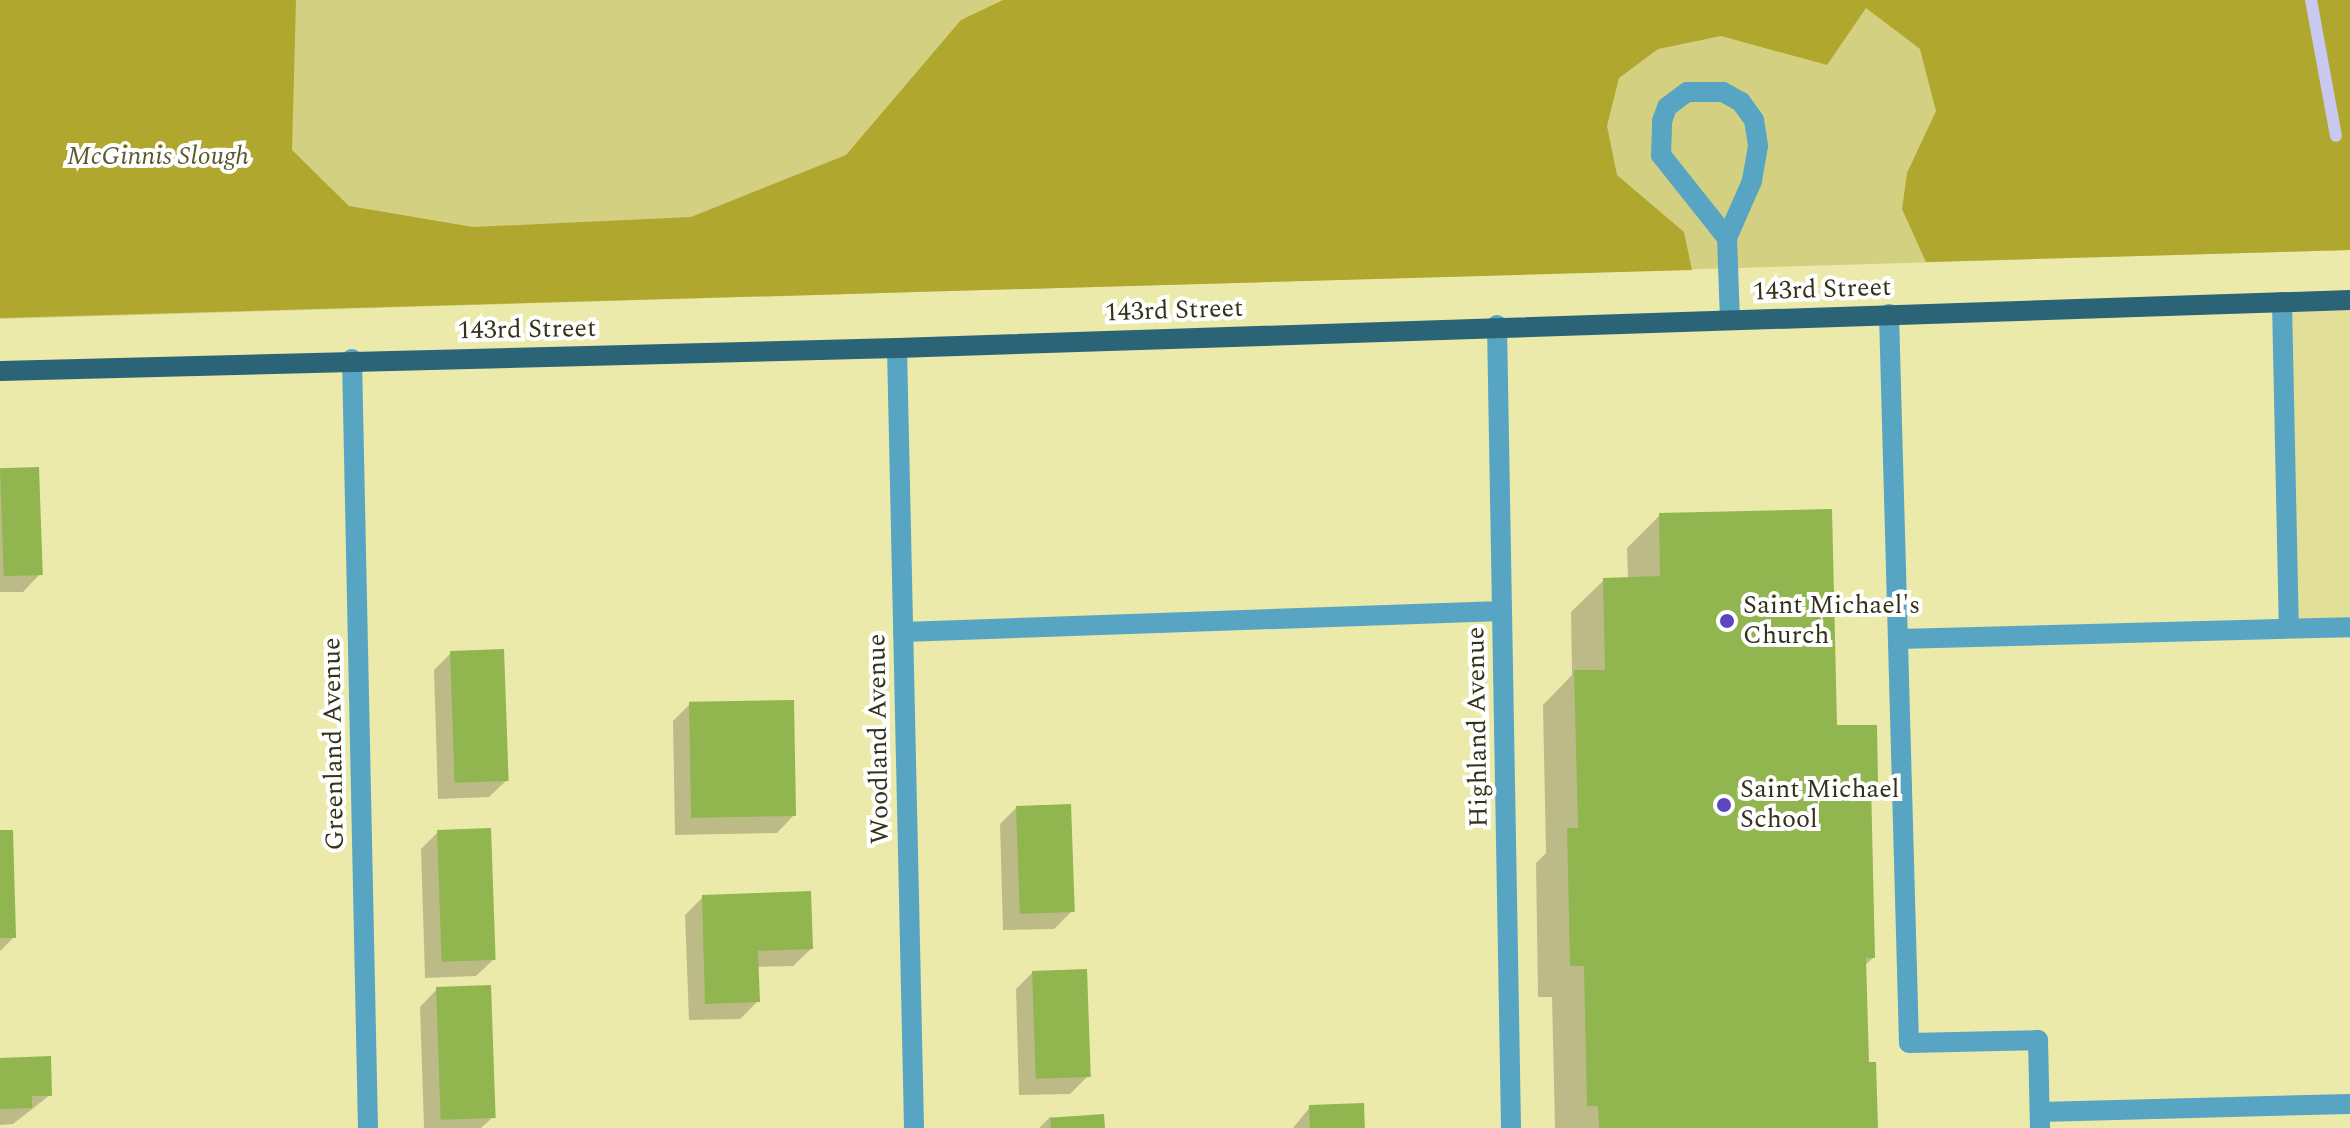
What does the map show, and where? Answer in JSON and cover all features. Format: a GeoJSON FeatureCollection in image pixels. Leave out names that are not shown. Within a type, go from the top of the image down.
{"type":"FeatureCollection","features":[{"type":"Feature","properties":{"kind":"main road","name":"143rd Street"},"geometry":{"type":"LineString","coordinates":[[0,371],[352,359],[897,348],[1497,325],[2350,300]]}},
{"type":"Feature","properties":{"kind":"street"},"geometry":{"type":"LineString","coordinates":[[1727,238],[1661,155],[1662,121],[1667,107],[1687,92],[1723,92],[1741,102],[1754,120],[1758,146],[1752,181],[1727,238],[1730,319]]}},
{"type":"Feature","properties":{"kind":"street"},"geometry":{"type":"LineString","coordinates":[[2282,302],[2289,628]]}},
{"type":"Feature","properties":{"kind":"street"},"geometry":{"type":"LineString","coordinates":[[1889,314],[1909,1043],[2038,1040],[2040,1120],[2350,1104]]}},
{"type":"Feature","properties":{"kind":"street","name":"Highland Avenue"},"geometry":{"type":"LineString","coordinates":[[1497,325],[1511,1128]]}},
{"type":"Feature","properties":{"kind":"street","name":"Woodland Avenue"},"geometry":{"type":"LineString","coordinates":[[897,348],[914,1128]]}},
{"type":"Feature","properties":{"kind":"street","name":"Greenland Avenue"},"geometry":{"type":"LineString","coordinates":[[352,359],[368,1128]]}},
{"type":"Feature","properties":{"kind":"street"},"geometry":{"type":"LineString","coordinates":[[903,632],[1502,611]]}},
{"type":"Feature","properties":{"kind":"street"},"geometry":{"type":"LineString","coordinates":[[1898,639],[2350,627]]}},
{"type":"Feature","properties":{"kind":"shaded area"},"geometry":{"type":"Polygon","coordinates":[[[2291,310],[2350,310],[2350,618],[2291,618],[2291,310]]]}},
{"type":"Feature","properties":{"kind":"green space","name":"McGinnis Slough"},"geometry":{"type":"Polygon","coordinates":[[[0,0],[2350,0],[2350,250],[0,319],[0,0]]]}},
{"type":"Feature","properties":{"kind":"green space","name":"McGinnis Slough"},"geometry":{"type":"Polygon","coordinates":[[[0,0],[296,0],[292,150],[349,206],[473,227],[691,217],[846,155],[961,20],[1003,0],[2350,0],[2350,250],[1926,262],[1902,209],[1907,173],[1936,111],[1920,49],[1866,8],[1827,65],[1721,36],[1658,49],[1619,78],[1607,126],[1617,175],[1684,232],[1692,270],[0,318],[0,0]]]}},
{"type":"Feature","properties":{"kind":"building"},"geometry":{"type":"Polygon","coordinates":[[[39,467],[43,575],[4,576],[0,468],[39,467]]]}},
{"type":"Feature","properties":{"kind":"building","name":"Saint Michael School"},"geometry":{"type":"Polygon","coordinates":[[[1832,509],[1837,725],[1877,725],[1878,782],[1871,783],[1875,958],[1866,958],[1869,1062],[1876,1062],[1878,1128],[1599,1128],[1598,1106],[1587,1106],[1584,966],[1570,966],[1567,828],[1578,828],[1574,670],[1605,670],[1603,578],[1660,576],[1659,513],[1832,509]]]}},
{"type":"Feature","properties":{"kind":"building"},"geometry":{"type":"Polygon","coordinates":[[[504,649],[509,781],[455,783],[450,651],[504,649]]]}},
{"type":"Feature","properties":{"kind":"building"},"geometry":{"type":"Polygon","coordinates":[[[794,700],[796,816],[691,818],[689,702],[794,700]]]}},
{"type":"Feature","properties":{"kind":"building"},"geometry":{"type":"Polygon","coordinates":[[[1071,804],[1075,912],[1020,914],[1016,806],[1071,804]]]}},
{"type":"Feature","properties":{"kind":"building"},"geometry":{"type":"Polygon","coordinates":[[[491,828],[496,960],[442,962],[437,830],[491,828]]]}},
{"type":"Feature","properties":{"kind":"building"},"geometry":{"type":"Polygon","coordinates":[[[0,830],[13,830],[16,938],[0,938],[0,830]]]}},
{"type":"Feature","properties":{"kind":"building"},"geometry":{"type":"Polygon","coordinates":[[[811,891],[813,949],[758,951],[760,1002],[705,1004],[702,895],[811,891]]]}},
{"type":"Feature","properties":{"kind":"building"},"geometry":{"type":"Polygon","coordinates":[[[1087,969],[1091,1077],[1036,1079],[1032,971],[1087,969]]]}},
{"type":"Feature","properties":{"kind":"building"},"geometry":{"type":"Polygon","coordinates":[[[491,985],[496,1118],[441,1120],[436,987],[491,985]]]}},
{"type":"Feature","properties":{"kind":"building"},"geometry":{"type":"Polygon","coordinates":[[[51,1056],[52,1096],[32,1096],[32,1108],[0,1109],[0,1058],[51,1056]]]}},
{"type":"Feature","properties":{"kind":"building"},"geometry":{"type":"Polygon","coordinates":[[[1364,1103],[1365,1128],[1310,1128],[1309,1105],[1364,1103]]]}},
{"type":"Feature","properties":{"kind":"building"},"geometry":{"type":"Polygon","coordinates":[[[1104,1114],[1105,1128],[1051,1128],[1050,1118],[1104,1114]]]}},
{"type":"Feature","properties":{"kind":"waterway"},"geometry":{"type":"LineString","coordinates":[[2311,0],[2336,136]]}},
{"type":"Feature","properties":{"kind":"place","name":"Saint Michael's Church"},"geometry":{"type":"Point","coordinates":[1727,621]}},
{"type":"Feature","properties":{"kind":"place","name":"Saint Michael School"},"geometry":{"type":"Point","coordinates":[1724,805]}}]}
